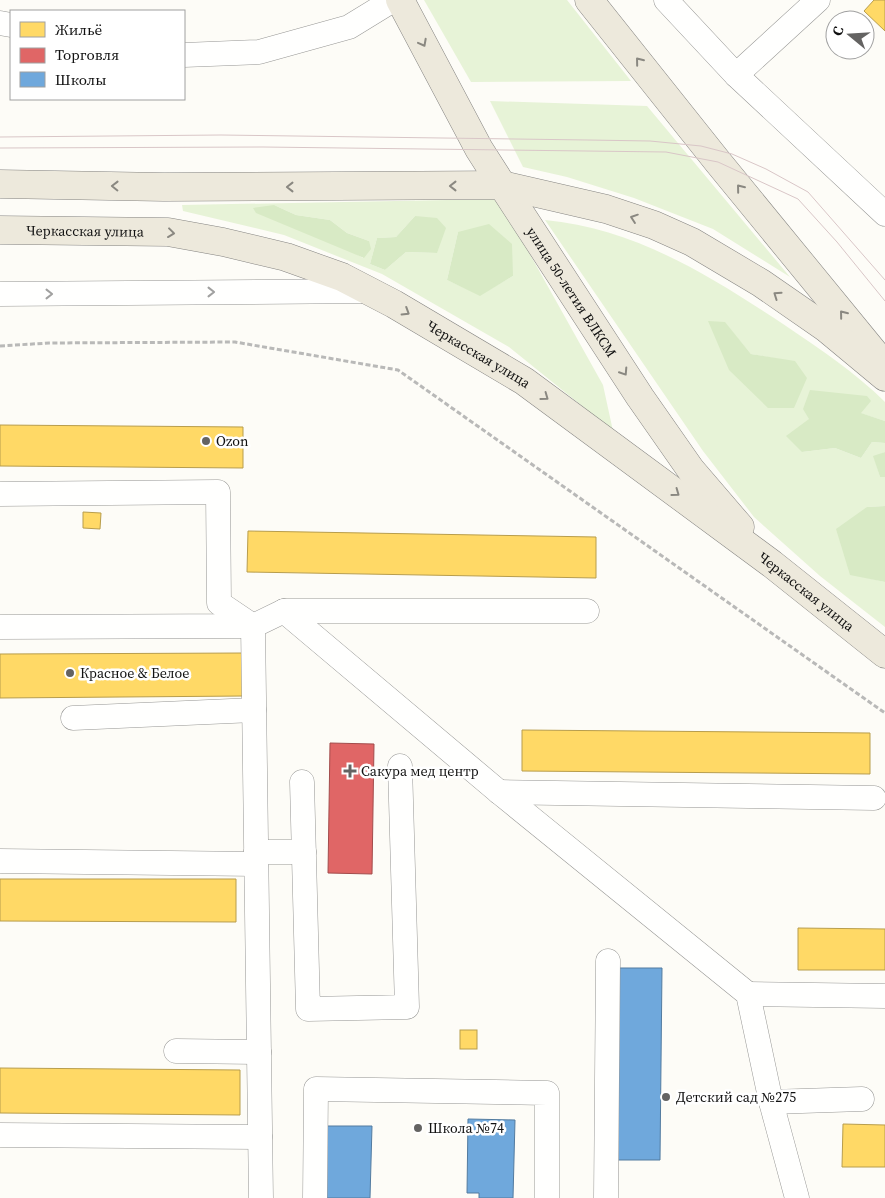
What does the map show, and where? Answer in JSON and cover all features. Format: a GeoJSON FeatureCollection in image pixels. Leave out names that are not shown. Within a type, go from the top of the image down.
{"type":"FeatureCollection","features":[{"type":"Feature","properties":{"kind":"main road","name":"улица 50-летия ВЛКСМ"},"geometry":{"type":"LineString","coordinates":[[400,0],[479,148],[640,397],[691,470],[772,564]]}},
{"type":"Feature","properties":{"kind":"main road"},"geometry":{"type":"LineString","coordinates":[[589,0],[718,162],[885,365]]}},
{"type":"Feature","properties":{"kind":"main road"},"geometry":{"type":"LineString","coordinates":[[0,184],[164,187],[502,185],[606,209],[654,225],[692,242],[761,283],[826,328],[885,377]]}},
{"type":"Feature","properties":{"kind":"main road","name":"Черкасская улица"},"geometry":{"type":"LineString","coordinates":[[0,230],[168,232],[223,242],[286,257],[342,277],[370,291],[524,381],[772,564],[885,654]]}},
{"type":"Feature","properties":{"kind":"street"},"geometry":{"type":"LineString","coordinates":[[185,56],[268,50],[349,27],[393,0]]}},
{"type":"Feature","properties":{"kind":"street"},"geometry":{"type":"LineString","coordinates":[[666,0],[736,75],[885,214]]}},
{"type":"Feature","properties":{"kind":"street"},"geometry":{"type":"LineString","coordinates":[[736,75],[818,0]]}},
{"type":"Feature","properties":{"kind":"street"},"geometry":{"type":"LineString","coordinates":[[0,294],[370,291]]}},
{"type":"Feature","properties":{"kind":"street"},"geometry":{"type":"LineString","coordinates":[[0,494],[218,492],[219,603],[253,626]]}},
{"type":"Feature","properties":{"kind":"street"},"geometry":{"type":"LineString","coordinates":[[284,611],[499,792],[748,994],[885,996]]}},
{"type":"Feature","properties":{"kind":"street"},"geometry":{"type":"LineString","coordinates":[[0,627],[253,626],[284,611],[587,611]]}},
{"type":"Feature","properties":{"kind":"street"},"geometry":{"type":"LineString","coordinates":[[253,626],[261,1198]]}},
{"type":"Feature","properties":{"kind":"street"},"geometry":{"type":"LineString","coordinates":[[73,718],[254,710]]}},
{"type":"Feature","properties":{"kind":"street"},"geometry":{"type":"LineString","coordinates":[[302,782],[308,1009],[406,1007],[400,766]]}},
{"type":"Feature","properties":{"kind":"street"},"geometry":{"type":"LineString","coordinates":[[499,792],[874,798]]}},
{"type":"Feature","properties":{"kind":"street"},"geometry":{"type":"LineString","coordinates":[[0,861],[256,858],[304,852]]}},
{"type":"Feature","properties":{"kind":"street"},"geometry":{"type":"LineString","coordinates":[[606,1198],[608,961]]}},
{"type":"Feature","properties":{"kind":"street"},"geometry":{"type":"LineString","coordinates":[[748,994],[771,1102],[797,1198]]}},
{"type":"Feature","properties":{"kind":"street"},"geometry":{"type":"LineString","coordinates":[[176,1051],[259,1052]]}},
{"type":"Feature","properties":{"kind":"street"},"geometry":{"type":"LineString","coordinates":[[315,1198],[316,1089],[547,1093],[547,1198]]}},
{"type":"Feature","properties":{"kind":"street"},"geometry":{"type":"LineString","coordinates":[[771,1102],[862,1100]]}},
{"type":"Feature","properties":{"kind":"street"},"geometry":{"type":"LineString","coordinates":[[0,1135],[260,1137]]}},
{"type":"Feature","properties":{"kind":"path"},"geometry":{"type":"LineString","coordinates":[[0,346],[49,343],[234,342],[398,370],[885,713]]}},
{"type":"Feature","properties":{"kind":"green space"},"geometry":{"type":"Polygon","coordinates":[[[424,0],[567,0],[631,81],[471,82],[424,0]]]}},
{"type":"Feature","properties":{"kind":"green space"},"geometry":{"type":"Polygon","coordinates":[[[490,101],[647,106],[790,277],[713,229],[634,198],[567,177],[523,167],[490,101]]]}},
{"type":"Feature","properties":{"kind":"green space"},"geometry":{"type":"Polygon","coordinates":[[[499,199],[603,385],[613,431],[509,347],[382,274],[284,235],[183,211],[182,205],[499,199]],[[274,205],[363,258],[369,241],[347,233],[330,220],[296,215],[274,205]],[[415,216],[396,237],[377,238],[370,264],[385,270],[406,252],[437,253],[415,216]],[[458,232],[447,280],[480,295],[513,276],[458,232]]]}},
{"type":"Feature","properties":{"kind":"green space"},"geometry":{"type":"Polygon","coordinates":[[[274,205],[296,215],[330,220],[347,233],[369,241],[371,249],[364,258],[256,213],[253,208],[274,205]]]}},
{"type":"Feature","properties":{"kind":"green space"},"geometry":{"type":"Polygon","coordinates":[[[415,216],[437,218],[446,228],[437,253],[406,252],[385,270],[370,264],[377,238],[396,237],[415,216]]]}},
{"type":"Feature","properties":{"kind":"green space"},"geometry":{"type":"Polygon","coordinates":[[[545,220],[578,225],[610,233],[641,244],[701,273],[786,326],[825,353],[850,371],[885,402],[885,421],[860,413],[809,419],[802,452],[835,448],[861,458],[872,442],[885,443],[885,452],[874,457],[880,477],[885,477],[885,506],[867,507],[850,574],[885,582],[885,627],[820,576],[754,517],[703,451],[545,220]],[[724,322],[730,370],[795,362],[751,354],[724,322]]]}},
{"type":"Feature","properties":{"kind":"green space"},"geometry":{"type":"Polygon","coordinates":[[[489,224],[512,244],[513,276],[480,296],[447,280],[458,232],[489,224]]]}},
{"type":"Feature","properties":{"kind":"green space"},"geometry":{"type":"Polygon","coordinates":[[[708,321],[725,322],[751,354],[795,361],[807,378],[794,408],[768,408],[729,370],[708,321]]]}},
{"type":"Feature","properties":{"kind":"green space"},"geometry":{"type":"Polygon","coordinates":[[[810,390],[867,396],[871,401],[861,413],[885,421],[885,443],[872,442],[861,458],[835,448],[802,452],[786,436],[809,419],[803,409],[810,390]]]}},
{"type":"Feature","properties":{"kind":"green space"},"geometry":{"type":"Polygon","coordinates":[[[885,452],[885,477],[880,477],[873,456],[885,452]]]}},
{"type":"Feature","properties":{"kind":"green space"},"geometry":{"type":"Polygon","coordinates":[[[885,506],[885,582],[850,575],[836,529],[867,507],[885,506]]]}},
{"type":"Feature","properties":{"kind":"building: Жильё"},"geometry":{"type":"Polygon","coordinates":[[[874,0],[885,0],[885,31],[875,21],[875,10],[865,10],[874,0]]]}},
{"type":"Feature","properties":{"kind":"building: Жильё"},"geometry":{"type":"Polygon","coordinates":[[[0,425],[243,427],[243,468],[0,466],[0,425]]]}},
{"type":"Feature","properties":{"kind":"building: Жильё"},"geometry":{"type":"Polygon","coordinates":[[[83,512],[101,513],[100,529],[83,528],[83,512]]]}},
{"type":"Feature","properties":{"kind":"building: Жильё"},"geometry":{"type":"Polygon","coordinates":[[[248,531],[596,537],[596,578],[247,572],[248,531]]]}},
{"type":"Feature","properties":{"kind":"building: Жильё"},"geometry":{"type":"Polygon","coordinates":[[[244,653],[244,696],[0,698],[0,654],[244,653]]]}},
{"type":"Feature","properties":{"kind":"building: Жильё"},"geometry":{"type":"Polygon","coordinates":[[[522,730],[870,733],[870,774],[522,771],[522,730]]]}},
{"type":"Feature","properties":{"kind":"building: Жильё"},"geometry":{"type":"Polygon","coordinates":[[[0,879],[236,879],[236,922],[0,921],[0,879]]]}},
{"type":"Feature","properties":{"kind":"building: Жильё"},"geometry":{"type":"Polygon","coordinates":[[[798,928],[885,929],[885,970],[798,970],[798,928]]]}},
{"type":"Feature","properties":{"kind":"building: Жильё"},"geometry":{"type":"Polygon","coordinates":[[[460,1030],[477,1030],[477,1049],[460,1049],[460,1030]]]}},
{"type":"Feature","properties":{"kind":"building: Жильё"},"geometry":{"type":"Polygon","coordinates":[[[0,1068],[240,1070],[240,1115],[0,1113],[0,1068]]]}},
{"type":"Feature","properties":{"kind":"building: Жильё"},"geometry":{"type":"Polygon","coordinates":[[[843,1124],[885,1125],[885,1167],[842,1167],[843,1124]]]}},
{"type":"Feature","properties":{"kind":"building: Торговля"},"geometry":{"type":"Polygon","coordinates":[[[330,743],[374,744],[372,874],[328,873],[330,743]]]}},
{"type":"Feature","properties":{"kind":"building: Школы"},"geometry":{"type":"Polygon","coordinates":[[[619,968],[662,968],[660,1160],[616,1160],[619,968]]]}},
{"type":"Feature","properties":{"kind":"building: Школы"},"geometry":{"type":"Polygon","coordinates":[[[468,1119],[515,1120],[513,1198],[479,1198],[479,1193],[467,1193],[468,1119]]]}},
{"type":"Feature","properties":{"kind":"building: Школы"},"geometry":{"type":"Polygon","coordinates":[[[327,1126],[372,1126],[370,1198],[326,1198],[327,1126]]]}},
{"type":"Feature","properties":{"kind":"tram line"},"geometry":{"type":"LineString","coordinates":[[0,137],[221,135],[650,141],[701,146],[732,154],[766,169],[808,192],[885,280]]}},
{"type":"Feature","properties":{"kind":"tram line"},"geometry":{"type":"LineString","coordinates":[[0,148],[263,147],[666,152],[718,162],[798,199],[837,242],[885,301]]}},
{"type":"Feature","properties":{"kind":"place","name":"Ozon"},"geometry":{"type":"Point","coordinates":[206,441]}},
{"type":"Feature","properties":{"kind":"place","name":"Красное & Белое"},"geometry":{"type":"Point","coordinates":[70,673]}},
{"type":"Feature","properties":{"kind":"place","name":"Сакура мед центр"},"geometry":{"type":"Point","coordinates":[350,771]}},
{"type":"Feature","properties":{"kind":"place","name":"Детский сад №275"},"geometry":{"type":"Point","coordinates":[666,1097]}},
{"type":"Feature","properties":{"kind":"place","name":"Школа №74"},"geometry":{"type":"Point","coordinates":[418,1128]}}]}
